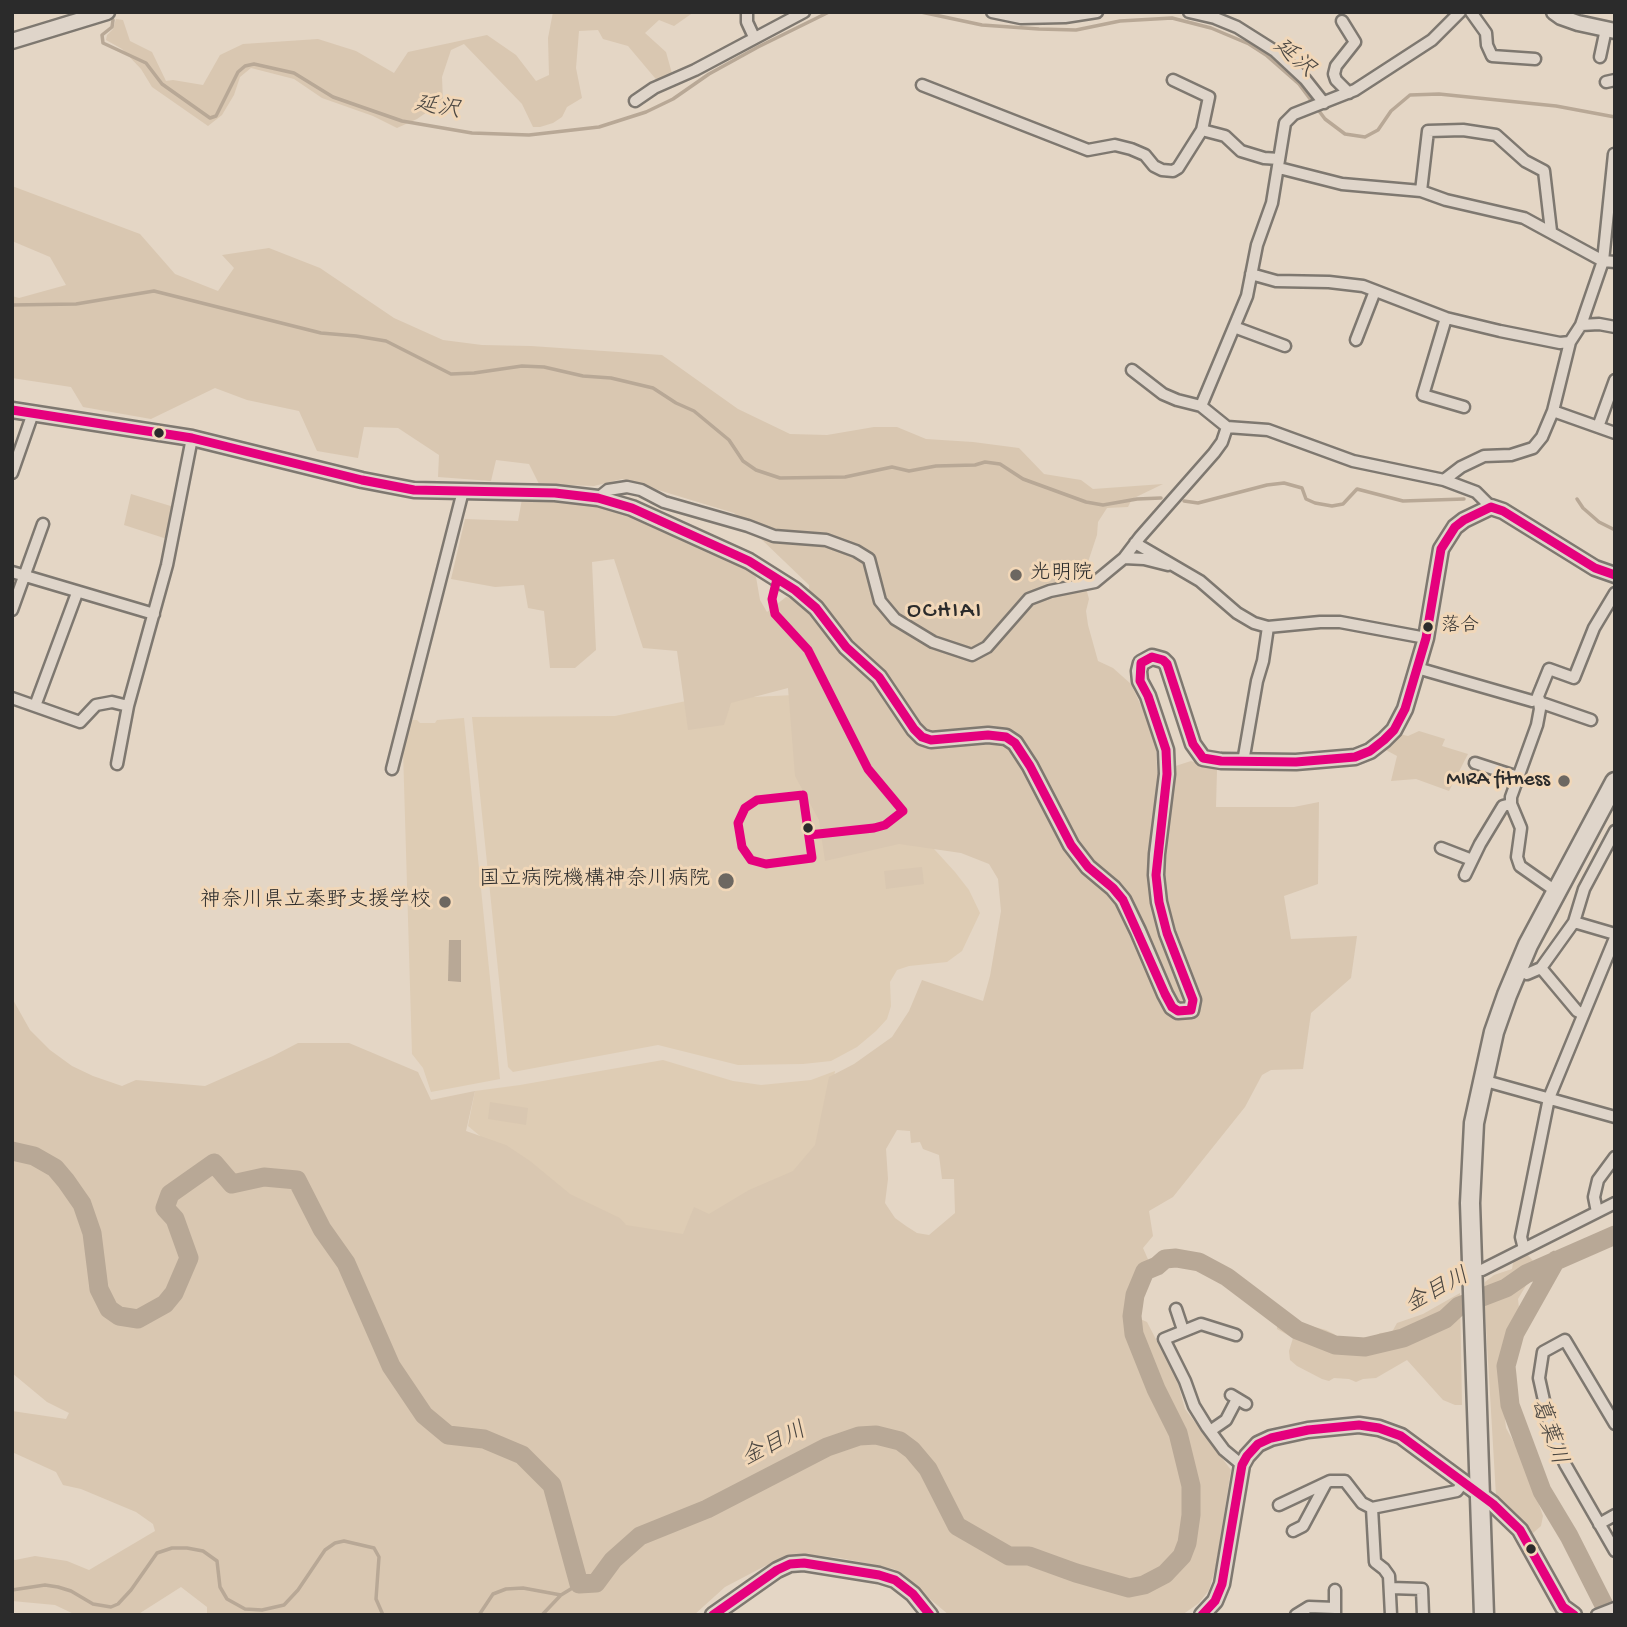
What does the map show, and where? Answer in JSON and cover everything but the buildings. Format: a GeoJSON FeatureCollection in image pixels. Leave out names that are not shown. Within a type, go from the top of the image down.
{"type":"FeatureCollection","features":[{"type":"Feature","properties":{"kind":"highway"},"geometry":{"type":"LineString","coordinates":[[1484,1615],[1472,1286],[1471,1168],[1474,1123],[1494,1032],[1507,995],[1528,945],[1615,782]]}},
{"type":"Feature","properties":{"kind":"street"},"geometry":{"type":"LineString","coordinates":[[12,41],[107,12]]}},
{"type":"Feature","properties":{"kind":"street"},"geometry":{"type":"LineString","coordinates":[[747,12],[747,22],[754,37]]}},
{"type":"Feature","properties":{"kind":"street"},"geometry":{"type":"LineString","coordinates":[[992,12],[1065,17],[1097,12]]}},
{"type":"Feature","properties":{"kind":"street"},"geometry":{"type":"LineString","coordinates":[[1189,12],[1237,27],[1275,51],[1305,79],[1324,103]]}},
{"type":"Feature","properties":{"kind":"street"},"geometry":{"type":"LineString","coordinates":[[1201,406],[1247,296],[1257,245],[1272,203],[1285,123],[1294,114],[1349,93],[1432,40],[1460,12]]}},
{"type":"Feature","properties":{"kind":"street"},"geometry":{"type":"LineString","coordinates":[[1471,12],[1486,33],[1492,56],[1535,59]]}},
{"type":"Feature","properties":{"kind":"street"},"geometry":{"type":"LineString","coordinates":[[1554,12],[1561,18],[1610,30],[1600,57]]}},
{"type":"Feature","properties":{"kind":"street"},"geometry":{"type":"LineString","coordinates":[[635,101],[654,88],[695,70],[801,13]]}},
{"type":"Feature","properties":{"kind":"street"},"geometry":{"type":"LineString","coordinates":[[1342,21],[1355,42],[1336,66],[1334,74],[1336,80],[1349,93]]}},
{"type":"Feature","properties":{"kind":"street"},"geometry":{"type":"LineString","coordinates":[[922,85],[1088,150],[1115,145],[1145,155],[1154,166],[1162,170],[1173,171],[1178,168],[1202,130],[1209,97],[1190,83],[1173,80]]}},
{"type":"Feature","properties":{"kind":"street"},"geometry":{"type":"LineString","coordinates":[[1202,130],[1225,136],[1241,151],[1342,184],[1421,191],[1446,200],[1524,218],[1603,261],[1615,262]]}},
{"type":"Feature","properties":{"kind":"street"},"geometry":{"type":"LineString","coordinates":[[1421,191],[1424,130],[1496,135],[1525,161],[1544,171],[1550,231]]}},
{"type":"Feature","properties":{"kind":"street"},"geometry":{"type":"LineString","coordinates":[[1444,480],[1461,467],[1484,456],[1511,454],[1533,447],[1542,437],[1553,411],[1570,342],[1581,326],[1603,261],[1614,154]]}},
{"type":"Feature","properties":{"kind":"street"},"geometry":{"type":"LineString","coordinates":[[1251,274],[1276,281],[1363,286],[1446,318],[1560,343],[1570,342]]}},
{"type":"Feature","properties":{"kind":"street"},"geometry":{"type":"LineString","coordinates":[[1356,340],[1375,291]]}},
{"type":"Feature","properties":{"kind":"street"},"geometry":{"type":"LineString","coordinates":[[1446,318],[1418,394],[1464,407]]}},
{"type":"Feature","properties":{"kind":"street"},"geometry":{"type":"LineString","coordinates":[[1581,326],[1599,324],[1615,327]]}},
{"type":"Feature","properties":{"kind":"street"},"geometry":{"type":"LineString","coordinates":[[1234,327],[1285,346]]}},
{"type":"Feature","properties":{"kind":"street"},"geometry":{"type":"LineString","coordinates":[[1132,370],[1163,394],[1201,406],[1227,427],[1268,430],[1353,461],[1444,480],[1476,492],[1491,507],[1516,517],[1595,568],[1615,575]]}},
{"type":"Feature","properties":{"kind":"street"},"geometry":{"type":"LineString","coordinates":[[1598,427],[1615,380]]}},
{"type":"Feature","properties":{"kind":"street"},"geometry":{"type":"LineString","coordinates":[[12,410],[192,438],[362,480],[414,490],[555,493],[598,498],[632,508],[749,561],[795,590],[816,608],[846,647],[879,677],[922,737],[931,740],[988,735],[1006,737],[1015,743],[1072,845],[1088,867],[1123,900],[1165,994],[1172,1007],[1178,1011],[1191,1010],[1193,1000],[1167,933],[1159,902],[1157,864],[1167,774],[1166,750],[1140,681],[1141,663],[1152,657],[1167,664],[1193,744],[1203,758],[1212,761],[1321,762],[1355,757],[1370,751],[1394,730],[1405,709],[1426,638],[1441,549],[1455,527],[1491,507]]}},
{"type":"Feature","properties":{"kind":"street"},"geometry":{"type":"LineString","coordinates":[[1553,411],[1615,433]]}},
{"type":"Feature","properties":{"kind":"street"},"geometry":{"type":"LineString","coordinates":[[12,473],[33,413]]}},
{"type":"Feature","properties":{"kind":"street"},"geometry":{"type":"LineString","coordinates":[[598,498],[608,490],[627,487],[640,490],[664,502],[774,536],[826,540],[856,551],[869,559],[880,601],[895,619],[933,642],[972,655],[987,647],[1029,599],[1051,591],[1095,582],[1124,558],[1214,453],[1222,442],[1227,427]]}},
{"type":"Feature","properties":{"kind":"street"},"geometry":{"type":"LineString","coordinates":[[117,764],[128,706],[172,541],[192,438]]}},
{"type":"Feature","properties":{"kind":"street"},"geometry":{"type":"LineString","coordinates":[[391,769],[448,559],[463,491]]}},
{"type":"Feature","properties":{"kind":"street"},"geometry":{"type":"LineString","coordinates":[[12,610],[43,524]]}},
{"type":"Feature","properties":{"kind":"street"},"geometry":{"type":"LineString","coordinates":[[1135,543],[1200,580],[1237,613],[1268,627],[1340,622],[1426,638]]}},
{"type":"Feature","properties":{"kind":"street"},"geometry":{"type":"LineString","coordinates":[[1124,558],[1144,559],[1172,566]]}},
{"type":"Feature","properties":{"kind":"street"},"geometry":{"type":"LineString","coordinates":[[12,572],[154,614]]}},
{"type":"Feature","properties":{"kind":"street"},"geometry":{"type":"LineString","coordinates":[[35,706],[77,593]]}},
{"type":"Feature","properties":{"kind":"street"},"geometry":{"type":"LineString","coordinates":[[1557,891],[1520,866],[1517,856],[1521,828],[1511,804],[1537,724],[1538,696],[1549,669],[1574,678],[1594,628],[1615,593]]}},
{"type":"Feature","properties":{"kind":"street"},"geometry":{"type":"LineString","coordinates":[[1243,762],[1257,681],[1264,661],[1268,627]]}},
{"type":"Feature","properties":{"kind":"street"},"geometry":{"type":"LineString","coordinates":[[1418,668],[1539,701],[1591,720]]}},
{"type":"Feature","properties":{"kind":"street"},"geometry":{"type":"LineString","coordinates":[[12,698],[80,722],[96,705],[112,702],[128,706]]}},
{"type":"Feature","properties":{"kind":"street"},"geometry":{"type":"LineString","coordinates":[[1475,763],[1518,776]]}},
{"type":"Feature","properties":{"kind":"street"},"geometry":{"type":"LineString","coordinates":[[1465,875],[1503,806],[1511,804]]}},
{"type":"Feature","properties":{"kind":"street"},"geometry":{"type":"LineString","coordinates":[[1527,974],[1541,968],[1574,922],[1584,889],[1615,831]]}},
{"type":"Feature","properties":{"kind":"street"},"geometry":{"type":"LineString","coordinates":[[1441,848],[1472,860]]}},
{"type":"Feature","properties":{"kind":"street"},"geometry":{"type":"LineString","coordinates":[[1524,1249],[1521,1237],[1549,1098],[1615,936],[1574,922]]}},
{"type":"Feature","properties":{"kind":"street"},"geometry":{"type":"LineString","coordinates":[[1541,968],[1577,1011],[1583,1014]]}},
{"type":"Feature","properties":{"kind":"street"},"geometry":{"type":"LineString","coordinates":[[1482,1080],[1615,1117]]}},
{"type":"Feature","properties":{"kind":"street"},"geometry":{"type":"LineString","coordinates":[[1597,1212],[1594,1197],[1598,1180],[1615,1157]]}},
{"type":"Feature","properties":{"kind":"street"},"geometry":{"type":"LineString","coordinates":[[1482,1270],[1615,1203]]}},
{"type":"Feature","properties":{"kind":"street"},"geometry":{"type":"LineString","coordinates":[[1176,1308],[1183,1330]]}},
{"type":"Feature","properties":{"kind":"street"},"geometry":{"type":"LineString","coordinates":[[1236,1335],[1201,1324],[1164,1339],[1194,1406],[1224,1450],[1242,1465]]}},
{"type":"Feature","properties":{"kind":"street"},"geometry":{"type":"LineString","coordinates":[[1615,1424],[1565,1340],[1543,1352],[1539,1378],[1551,1432],[1615,1551]]}},
{"type":"Feature","properties":{"kind":"street"},"geometry":{"type":"LineString","coordinates":[[1210,1431],[1226,1420],[1238,1399]]}},
{"type":"Feature","properties":{"kind":"street"},"geometry":{"type":"LineString","coordinates":[[1202,1615],[1214,1601],[1222,1584],[1242,1465],[1258,1444],[1271,1438],[1308,1430],[1359,1425],[1379,1428],[1401,1436],[1481,1493],[1520,1530],[1563,1607],[1574,1615]]}},
{"type":"Feature","properties":{"kind":"street"},"geometry":{"type":"LineString","coordinates":[[1279,1505],[1325,1483],[1345,1481],[1362,1503],[1372,1508],[1457,1491],[1464,1481]]}},
{"type":"Feature","properties":{"kind":"street"},"geometry":{"type":"LineString","coordinates":[[1293,1531],[1303,1526],[1318,1502],[1325,1483]]}},
{"type":"Feature","properties":{"kind":"street"},"geometry":{"type":"LineString","coordinates":[[1372,1508],[1375,1562],[1384,1569],[1391,1588],[1391,1615]]}},
{"type":"Feature","properties":{"kind":"street"},"geometry":{"type":"LineString","coordinates":[[1599,1524],[1615,1515]]}},
{"type":"Feature","properties":{"kind":"street"},"geometry":{"type":"LineString","coordinates":[[713,1615],[777,1570],[790,1564],[804,1563],[895,1580],[913,1594],[930,1615]]}},
{"type":"Feature","properties":{"kind":"street"},"geometry":{"type":"LineString","coordinates":[[1391,1588],[1422,1589],[1423,1615]]}},
{"type":"Feature","properties":{"kind":"street"},"geometry":{"type":"LineString","coordinates":[[1296,1615],[1309,1607],[1335,1611],[1335,1590]]}},
{"type":"Feature","properties":{"kind":"street"},"geometry":{"type":"LineString","coordinates":[[1597,1615],[1615,1608]]}},
{"type":"Feature","properties":{"kind":"shaded area"},"geometry":{"type":"Polygon","coordinates":[[[553,12],[694,12],[674,26],[659,20],[645,33],[666,52],[673,77],[660,84],[628,46],[603,39],[598,30],[579,31],[576,68],[582,98],[567,107],[562,117],[540,127],[533,127],[522,104],[464,44],[451,50],[442,77],[443,101],[417,119],[397,128],[373,116],[322,98],[294,79],[251,68],[240,77],[234,95],[222,115],[208,126],[152,87],[141,69],[122,49],[106,40],[116,19],[123,20],[130,41],[152,52],[166,81],[203,85],[220,55],[243,44],[318,39],[356,51],[394,73],[408,52],[487,35],[516,55],[536,81],[549,75],[548,38],[553,12]]]}},
{"type":"Feature","properties":{"kind":"shaded area"},"geometry":{"type":"Polygon","coordinates":[[[12,186],[140,234],[175,274],[218,291],[234,268],[222,255],[269,248],[320,268],[394,318],[443,340],[482,345],[662,355],[738,409],[790,434],[827,435],[874,427],[897,427],[926,439],[1019,448],[1044,474],[1081,480],[1093,489],[1163,484],[1132,499],[1128,507],[1107,508],[1098,522],[1097,535],[1087,565],[1086,588],[1089,599],[1086,611],[1098,661],[1113,668],[1131,684],[1156,738],[1157,772],[1191,761],[1217,770],[1216,807],[1294,807],[1319,802],[1318,884],[1284,896],[1291,939],[1357,936],[1351,978],[1311,1013],[1303,1069],[1271,1070],[1262,1075],[1245,1107],[1173,1197],[1149,1211],[1153,1236],[1143,1248],[1154,1273],[1144,1287],[1138,1318],[1147,1322],[1177,1380],[1185,1409],[1231,1470],[1216,1566],[1209,1590],[1199,1603],[1182,1615],[949,1615],[894,1569],[803,1554],[765,1566],[725,1587],[694,1615],[207,1615],[207,1607],[181,1587],[137,1615],[76,1615],[55,1605],[12,1601],[12,1559],[35,1556],[67,1561],[89,1570],[155,1531],[153,1524],[136,1512],[81,1489],[63,1485],[56,1472],[12,1452],[12,1411],[66,1419],[69,1413],[47,1402],[12,1373],[12,998],[30,1030],[50,1050],[72,1066],[122,1086],[136,1080],[205,1086],[298,1043],[349,1043],[418,1072],[431,1100],[475,1091],[466,1131],[506,1145],[570,1194],[620,1218],[626,1225],[683,1234],[694,1207],[709,1214],[749,1190],[793,1171],[815,1145],[829,1077],[854,1064],[892,1037],[909,1011],[922,980],[983,1001],[1001,911],[998,879],[989,864],[961,853],[899,844],[825,861],[819,820],[795,776],[788,688],[731,703],[724,725],[688,730],[677,651],[643,648],[614,559],[592,562],[596,650],[575,668],[550,668],[544,611],[528,608],[524,585],[495,587],[451,579],[465,519],[518,521],[522,499],[608,505],[657,524],[747,569],[756,577],[760,600],[767,612],[786,597],[809,600],[809,585],[734,513],[622,479],[594,486],[539,484],[529,464],[496,460],[491,481],[438,477],[439,455],[398,428],[364,427],[358,458],[317,451],[299,411],[247,400],[215,388],[151,419],[83,407],[71,387],[12,378],[12,296],[19,298],[66,285],[50,257],[12,241],[12,186]],[[897,1130],[886,1149],[888,1179],[885,1203],[895,1218],[906,1226],[917,1233],[929,1235],[955,1213],[954,1179],[942,1179],[939,1155],[923,1149],[920,1142],[911,1143],[910,1131],[897,1130]]]}},
{"type":"Feature","properties":{"kind":"shaded area"},"geometry":{"type":"Polygon","coordinates":[[[131,494],[174,507],[167,539],[124,525],[131,494]]]}},
{"type":"Feature","properties":{"kind":"shaded area","name":"国立病院機構神奈川病院"},"geometry":{"type":"Polygon","coordinates":[[[794,695],[969,890],[980,913],[962,951],[947,962],[897,970],[890,982],[891,1006],[887,1019],[857,1047],[831,1061],[738,1065],[658,1045],[513,1072],[508,1067],[472,717],[615,716],[691,700],[794,695]]]}},
{"type":"Feature","properties":{"kind":"shaded area","name":"神奈川県立秦野支援学校"},"geometry":{"type":"Polygon","coordinates":[[[464,718],[500,1079],[431,1092],[423,1068],[412,1054],[403,750],[411,720],[435,723],[437,720],[464,718]]]}},
{"type":"Feature","properties":{"kind":"shaded area"},"geometry":{"type":"Polygon","coordinates":[[[1419,731],[1445,739],[1442,746],[1468,754],[1449,791],[1416,779],[1391,781],[1397,756],[1384,749],[1399,734],[1408,736],[1419,731]]]}},
{"type":"Feature","properties":{"kind":"shaded area"},"geometry":{"type":"Polygon","coordinates":[[[922,867],[924,884],[886,889],[884,871],[922,867]]]}},
{"type":"Feature","properties":{"kind":"shaded area"},"geometry":{"type":"Polygon","coordinates":[[[449,940],[461,940],[461,982],[448,981],[449,940]]]}},
{"type":"Feature","properties":{"kind":"shaded area"},"geometry":{"type":"Polygon","coordinates":[[[663,1060],[733,1081],[761,1085],[811,1080],[835,1071],[822,1155],[679,1252],[579,1218],[468,1126],[475,1091],[663,1060]]]}},
{"type":"Feature","properties":{"kind":"shaded area"},"geometry":{"type":"Polygon","coordinates":[[[490,1102],[528,1108],[526,1125],[488,1119],[490,1102]]]}},
{"type":"Feature","properties":{"kind":"shaded area"},"geometry":{"type":"Polygon","coordinates":[[[1519,1254],[1527,1254],[1534,1262],[1534,1272],[1518,1299],[1519,1308],[1503,1343],[1500,1370],[1506,1428],[1524,1461],[1543,1516],[1541,1526],[1533,1533],[1496,1496],[1484,1292],[1485,1282],[1494,1275],[1512,1269],[1519,1254]]]}},
{"type":"Feature","properties":{"kind":"shaded area"},"geometry":{"type":"Polygon","coordinates":[[[1460,1293],[1462,1405],[1443,1400],[1407,1360],[1376,1378],[1356,1382],[1349,1379],[1322,1379],[1290,1360],[1289,1351],[1293,1338],[1277,1329],[1277,1317],[1326,1330],[1341,1340],[1373,1337],[1392,1332],[1397,1323],[1423,1314],[1460,1293]]]}},
{"type":"Feature","properties":{"kind":"waterway","name":"延沢"},"geometry":{"type":"LineString","coordinates":[[113,20],[112,27],[102,35],[103,43],[146,63],[162,84],[210,118],[216,116],[238,72],[245,66],[254,64],[294,73],[333,97],[402,121],[472,133],[529,135],[599,127],[646,112],[673,99],[709,74],[758,47],[829,12]]}},
{"type":"Feature","properties":{"kind":"waterway","name":"延沢"},"geometry":{"type":"LineString","coordinates":[[921,12],[982,25],[1039,29],[1076,30],[1120,21],[1172,18],[1211,28],[1249,44],[1266,55],[1299,84],[1325,119],[1345,134],[1365,137],[1378,130],[1391,111],[1410,95],[1439,94],[1556,106],[1615,117]]}},
{"type":"Feature","properties":{"kind":"waterway"},"geometry":{"type":"LineString","coordinates":[[12,305],[76,304],[154,291],[321,333],[386,341],[451,374],[522,366],[611,378],[653,388],[694,411],[729,440],[743,461],[756,470],[780,478],[845,477],[892,467],[909,471],[985,462],[1000,464],[1023,479],[1086,502],[1103,505],[1161,498]]}},
{"type":"Feature","properties":{"kind":"waterway"},"geometry":{"type":"LineString","coordinates":[[1184,501],[1198,503],[1284,483],[1302,488],[1306,499],[1332,506],[1343,504],[1357,489],[1403,501],[1464,499]]}},
{"type":"Feature","properties":{"kind":"waterway"},"geometry":{"type":"LineString","coordinates":[[1577,499],[1599,522],[1615,530]]}},
{"type":"Feature","properties":{"kind":"waterway","name":"金目川"},"geometry":{"type":"LineString","coordinates":[[12,1151],[34,1156],[55,1168],[66,1181],[82,1204],[92,1233],[99,1289],[109,1309],[119,1316],[138,1319],[165,1304],[174,1293],[189,1258],[175,1219],[165,1208],[170,1194],[214,1163],[232,1184],[264,1177],[297,1180],[322,1229],[346,1263],[391,1366],[424,1415],[448,1435],[484,1439],[522,1455],[552,1485],[579,1584],[596,1583],[613,1560],[640,1536],[707,1509],[827,1447],[859,1436],[876,1435],[900,1441],[912,1450],[928,1469],[957,1526],[1009,1556],[1029,1556],[1129,1588],[1144,1585],[1165,1574],[1182,1556],[1191,1515],[1191,1486],[1178,1433],[1156,1389],[1134,1334],[1132,1316],[1135,1295],[1145,1271],[1165,1259],[1199,1262],[1227,1277],[1297,1330],[1335,1345],[1365,1347],[1403,1338],[1445,1319],[1459,1306],[1506,1288],[1526,1274],[1615,1235]]}},
{"type":"Feature","properties":{"kind":"waterway","name":"葛葉川"},"geometry":{"type":"LineString","coordinates":[[1556,1260],[1515,1333],[1506,1366],[1510,1405],[1542,1491],[1569,1536],[1609,1615]]}},
{"type":"Feature","properties":{"kind":"waterway"},"geometry":{"type":"LineString","coordinates":[[12,1590],[45,1585],[58,1587],[93,1604],[111,1607],[118,1604],[131,1590],[157,1553],[172,1548],[187,1548],[203,1551],[217,1561],[220,1587],[227,1599],[245,1609],[262,1610],[284,1605],[298,1590],[325,1550],[344,1541],[374,1548],[379,1557],[376,1599],[383,1615]]}},
{"type":"Feature","properties":{"kind":"waterway"},"geometry":{"type":"LineString","coordinates":[[479,1615],[493,1594],[506,1589],[523,1588],[561,1595],[579,1584]]}},
{"type":"Feature","properties":{"kind":"waterway"},"geometry":{"type":"LineString","coordinates":[[542,1615],[560,1596]]}},
{"type":"Feature","properties":{"kind":"transit line"},"geometry":{"type":"LineString","coordinates":[[12,410],[192,438],[362,480],[414,490],[555,493],[598,498],[632,508],[749,561],[795,590],[816,608],[846,647],[879,677],[922,737],[931,740],[988,735],[1006,737],[1015,743],[1071,845],[1088,867],[1123,900],[1165,994],[1172,1007],[1178,1011],[1191,1010],[1193,1000],[1167,933],[1159,902],[1156,875],[1167,774],[1166,750],[1148,696],[1140,681],[1141,663],[1152,657],[1167,664],[1193,744],[1203,758],[1221,761],[1296,762],[1355,757],[1370,751],[1384,740],[1394,730],[1405,709],[1426,638],[1441,549],[1455,527],[1464,520],[1491,507],[1503,511],[1595,568],[1615,575]]}},
{"type":"Feature","properties":{"kind":"transit line"},"geometry":{"type":"LineString","coordinates":[[777,579],[772,599],[775,614],[808,650],[868,769],[903,811],[885,825],[874,828],[809,835]]}},
{"type":"Feature","properties":{"kind":"transit line"},"geometry":{"type":"LineString","coordinates":[[803,795],[812,858],[766,864],[751,860],[742,847],[738,823],[745,808],[757,800],[803,795]]}},
{"type":"Feature","properties":{"kind":"transit line"},"geometry":{"type":"LineString","coordinates":[[1202,1615],[1215,1601],[1222,1584],[1242,1465],[1247,1456],[1258,1444],[1271,1438],[1308,1430],[1359,1425],[1379,1428],[1401,1436],[1493,1504],[1520,1530],[1563,1607],[1574,1615]]}},
{"type":"Feature","properties":{"kind":"transit line"},"geometry":{"type":"LineString","coordinates":[[713,1615],[777,1570],[790,1564],[804,1563],[895,1580],[913,1594],[930,1615]]}},
{"type":"Feature","properties":{"kind":"place","name":"光明院"},"geometry":{"type":"Point","coordinates":[1016,575]}},
{"type":"Feature","properties":{"kind":"place","name":"落合"},"geometry":{"type":"Point","coordinates":[1428,627]}},
{"type":"Feature","properties":{"kind":"place","name":"MIRA fitness"},"geometry":{"type":"Point","coordinates":[1564,781]}},
{"type":"Feature","properties":{"kind":"place","name":"国立病院機構神奈川病院"},"geometry":{"type":"Point","coordinates":[726,881]}},
{"type":"Feature","properties":{"kind":"place","name":"神奈川県立秦野支援学校"},"geometry":{"type":"Point","coordinates":[445,902]}},
{"type":"Feature","properties":{"kind":"district","name":"OCHIAI"},"geometry":{"type":"Point","coordinates":[945,612]}}]}
